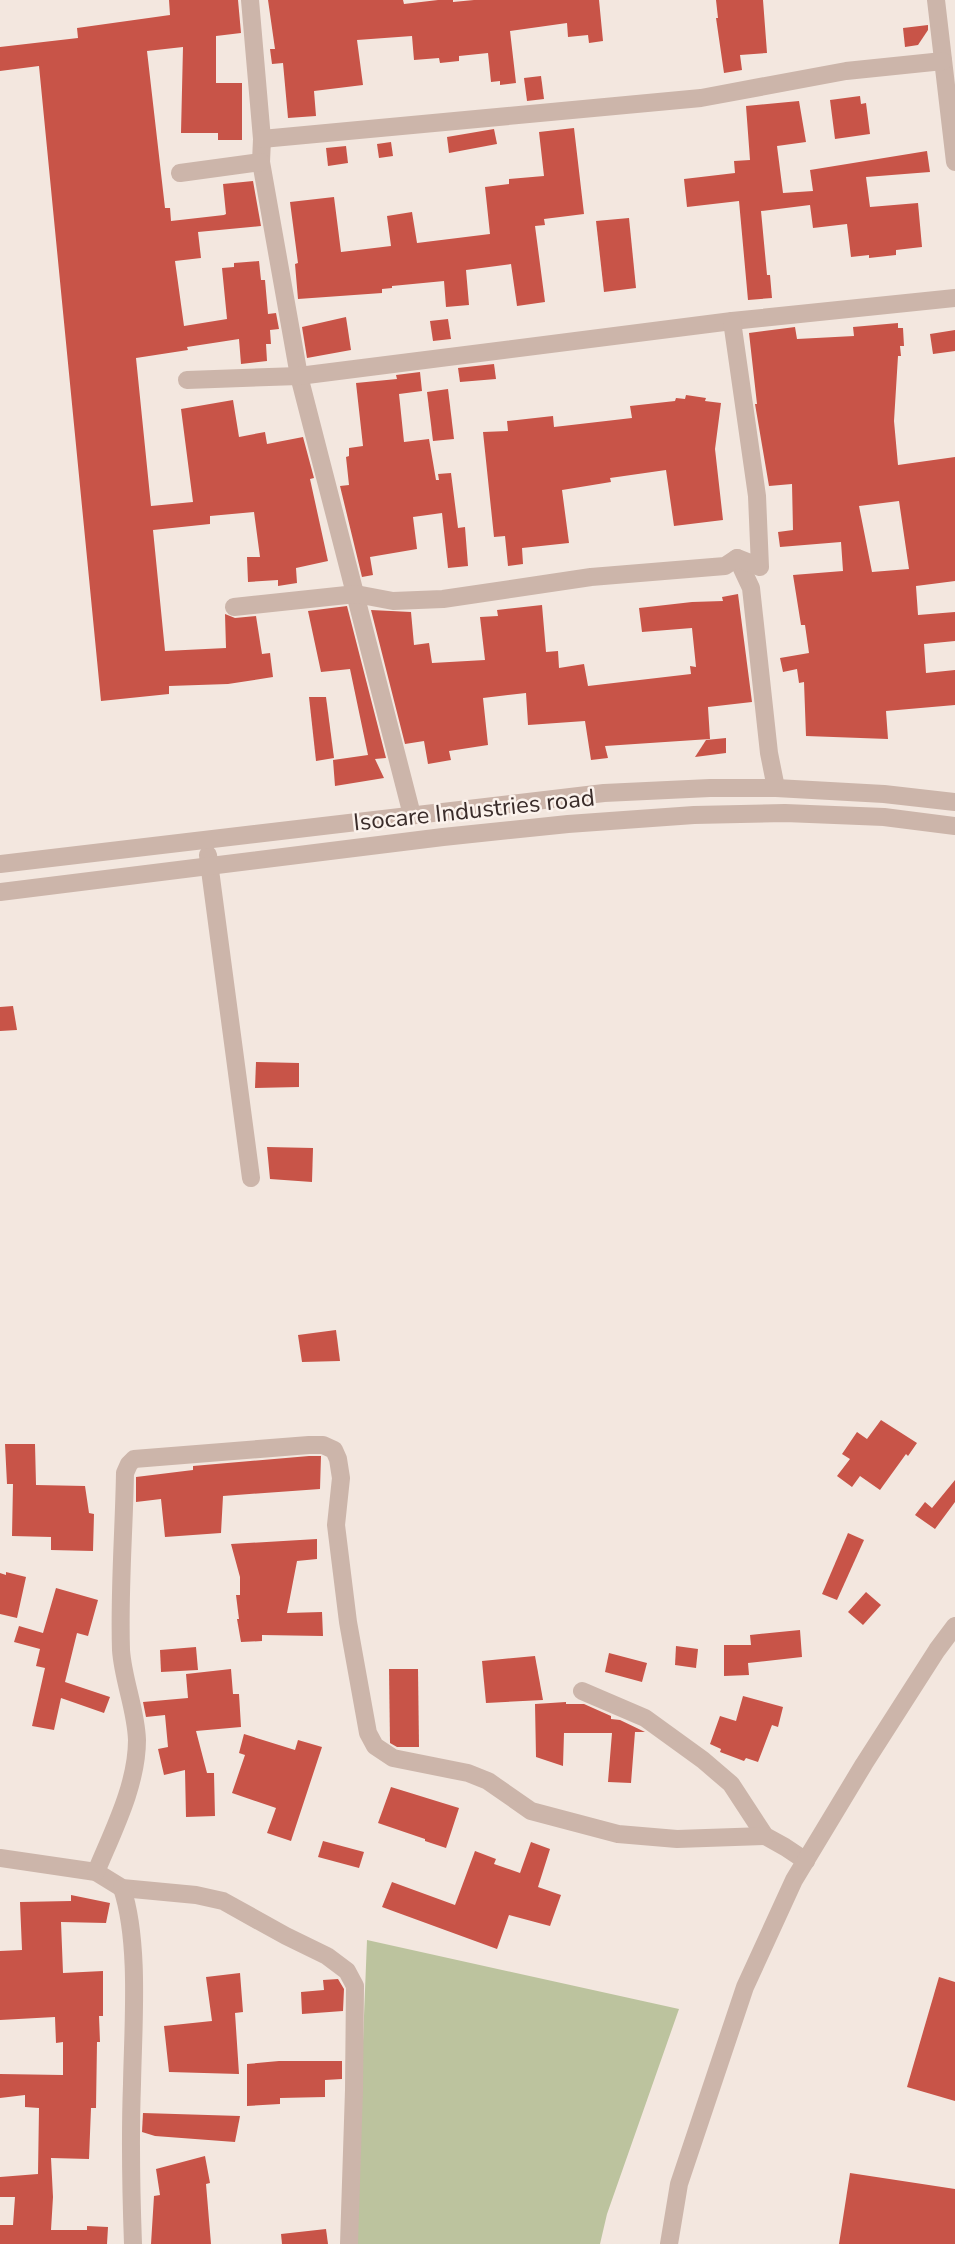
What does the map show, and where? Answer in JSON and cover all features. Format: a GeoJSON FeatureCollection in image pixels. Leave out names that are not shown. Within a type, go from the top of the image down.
{"type":"FeatureCollection","features":[{"type":"Feature","properties":{"kind":"street"},"geometry":{"type":"LineString","coordinates":[[250,0],[262,139],[261,162],[299,376],[412,815]]}},
{"type":"Feature","properties":{"kind":"street"},"geometry":{"type":"LineString","coordinates":[[936,0],[955,162]]}},
{"type":"Feature","properties":{"kind":"street"},"geometry":{"type":"LineString","coordinates":[[262,139],[701,98],[846,71],[943,61]]}},
{"type":"Feature","properties":{"kind":"street"},"geometry":{"type":"LineString","coordinates":[[180,173],[261,162]]}},
{"type":"Feature","properties":{"kind":"street"},"geometry":{"type":"LineString","coordinates":[[187,380],[299,376],[732,321],[955,298]]}},
{"type":"Feature","properties":{"kind":"street"},"geometry":{"type":"LineString","coordinates":[[732,321],[757,496],[760,567],[737,558]]}},
{"type":"Feature","properties":{"kind":"street"},"geometry":{"type":"LineString","coordinates":[[234,607],[356,594],[393,601],[443,600],[591,577],[725,566],[737,558]]}},
{"type":"Feature","properties":{"kind":"street"},"geometry":{"type":"LineString","coordinates":[[737,558],[751,588],[769,753],[776,788]]}},
{"type":"Feature","properties":{"kind":"street","name":"Isocare Industries road"},"geometry":{"type":"LineString","coordinates":[[0,864],[604,793],[776,788],[857,792],[955,802]]}},
{"type":"Feature","properties":{"kind":"street","name":"Isocare Industries road"},"geometry":{"type":"LineString","coordinates":[[0,892],[443,836],[694,815],[785,813],[884,817],[955,826]]}},
{"type":"Feature","properties":{"kind":"street"},"geometry":{"type":"LineString","coordinates":[[206,841],[251,1178]]}},
{"type":"Feature","properties":{"kind":"street"},"geometry":{"type":"LineString","coordinates":[[96,1872],[119,1817],[133,1771],[137,1740],[121,1652],[121,1540],[125,1473],[129,1464],[135,1459],[309,1445],[323,1445],[334,1450],[338,1459],[341,1478],[336,1525],[348,1622],[368,1733],[375,1746],[393,1758],[468,1773],[488,1781],[531,1811],[618,1834],[677,1839],[765,1836]]}},
{"type":"Feature","properties":{"kind":"street"},"geometry":{"type":"LineString","coordinates":[[669,2244],[679,2184],[745,1987],[794,1880],[871,1752],[955,1626]]}},
{"type":"Feature","properties":{"kind":"street"},"geometry":{"type":"LineString","coordinates":[[582,1691],[645,1718],[703,1760],[731,1784],[765,1836],[806,1861]]}},
{"type":"Feature","properties":{"kind":"street"},"geometry":{"type":"LineString","coordinates":[[0,1858],[96,1872],[122,1888],[196,1895],[223,1901],[327,1956],[347,1971],[355,1986],[349,2244]]}},
{"type":"Feature","properties":{"kind":"street"},"geometry":{"type":"LineString","coordinates":[[122,1888],[129,1908],[134,2004],[130,2154],[133,2244]]}},
{"type":"Feature","properties":{"kind":"green space"},"geometry":{"type":"Polygon","coordinates":[[[367,1940],[679,2009],[607,2214],[600,2244],[355,2244],[367,1940]]]}},
{"type":"Feature","properties":{"kind":"building"},"geometry":{"type":"Polygon","coordinates":[[[169,0],[238,0],[241,33],[216,36],[216,83],[242,83],[242,140],[218,140],[218,133],[181,133],[183,47],[147,51],[165,208],[170,208],[171,221],[224,215],[223,184],[253,181],[261,226],[198,232],[201,258],[175,261],[184,326],[227,319],[222,268],[234,267],[234,263],[259,261],[261,280],[265,280],[268,314],[276,313],[279,329],[270,330],[271,344],[266,344],[267,361],[241,364],[239,339],[136,358],[151,506],[193,502],[181,409],[233,400],[239,437],[265,432],[267,444],[303,437],[314,478],[310,479],[328,561],[296,568],[297,583],[278,586],[278,580],[248,582],[247,557],[260,557],[254,512],[210,516],[210,524],[153,530],[165,651],[226,648],[225,614],[235,618],[256,616],[262,654],[270,653],[273,677],[228,684],[169,686],[169,694],[101,701],[39,66],[0,71],[0,47],[78,38],[77,28],[170,15],[169,0]]]}},
{"type":"Feature","properties":{"kind":"building"},"geometry":{"type":"Polygon","coordinates":[[[268,0],[403,0],[404,4],[438,0],[599,0],[603,41],[589,43],[588,35],[568,37],[567,23],[510,31],[516,83],[500,85],[500,81],[491,82],[488,53],[459,56],[459,61],[440,63],[439,58],[414,60],[412,36],[357,40],[363,85],[314,91],[316,116],[288,118],[283,63],[272,64],[270,49],[275,49],[268,0]]]}},
{"type":"Feature","properties":{"kind":"building"},"geometry":{"type":"Polygon","coordinates":[[[716,0],[763,0],[767,53],[740,55],[742,70],[724,73],[716,0]]]}},
{"type":"Feature","properties":{"kind":"building"},"geometry":{"type":"Polygon","coordinates":[[[928,25],[928,30],[918,45],[905,47],[903,28],[928,25]]]}},
{"type":"Feature","properties":{"kind":"building"},"geometry":{"type":"Polygon","coordinates":[[[541,76],[544,99],[527,101],[524,78],[541,76]]]}},
{"type":"Feature","properties":{"kind":"building"},"geometry":{"type":"Polygon","coordinates":[[[860,96],[861,104],[866,103],[870,134],[835,139],[830,100],[860,96]]]}},
{"type":"Feature","properties":{"kind":"building"},"geometry":{"type":"Polygon","coordinates":[[[799,101],[806,142],[777,146],[783,193],[813,191],[810,170],[927,151],[930,172],[866,177],[870,207],[918,203],[922,247],[896,250],[896,255],[851,257],[847,224],[813,228],[810,205],[761,211],[772,298],[748,300],[739,201],[687,207],[684,179],[735,173],[734,161],[750,160],[746,106],[799,101]]]}},
{"type":"Feature","properties":{"kind":"building"},"geometry":{"type":"Polygon","coordinates":[[[574,128],[584,214],[544,219],[545,225],[535,226],[545,302],[517,306],[511,264],[466,270],[469,305],[446,307],[444,281],[392,286],[382,289],[382,293],[298,299],[295,264],[298,263],[290,202],[334,197],[341,252],[391,246],[387,216],[412,212],[417,243],[490,234],[485,187],[509,184],[509,179],[544,176],[539,132],[574,128]]]}},
{"type":"Feature","properties":{"kind":"building"},"geometry":{"type":"Polygon","coordinates":[[[494,129],[497,144],[449,153],[447,137],[494,129]]]}},
{"type":"Feature","properties":{"kind":"building"},"geometry":{"type":"Polygon","coordinates":[[[391,142],[393,156],[379,158],[377,144],[391,142]]]}},
{"type":"Feature","properties":{"kind":"building"},"geometry":{"type":"Polygon","coordinates":[[[346,146],[348,163],[328,166],[326,148],[346,146]]]}},
{"type":"Feature","properties":{"kind":"building"},"geometry":{"type":"Polygon","coordinates":[[[629,218],[636,288],[604,292],[596,221],[629,218]]]}},
{"type":"Feature","properties":{"kind":"building"},"geometry":{"type":"Polygon","coordinates":[[[346,317],[351,350],[307,358],[302,327],[346,317]]]}},
{"type":"Feature","properties":{"kind":"building"},"geometry":{"type":"Polygon","coordinates":[[[448,319],[451,339],[433,341],[430,321],[448,319]]]}},
{"type":"Feature","properties":{"kind":"building"},"geometry":{"type":"Polygon","coordinates":[[[898,323],[898,328],[903,328],[904,346],[900,346],[901,356],[898,356],[894,421],[898,465],[955,457],[955,581],[916,586],[918,615],[955,612],[955,641],[924,644],[926,673],[955,670],[955,705],[886,711],[888,739],[806,736],[804,682],[799,683],[797,669],[783,672],[780,658],[809,653],[805,625],[801,625],[793,575],[843,571],[841,542],[780,547],[778,532],[793,530],[792,484],[769,486],[755,404],[749,333],[795,327],[797,339],[854,336],[853,327],[898,323]],[[899,501],[859,506],[872,572],[909,569],[899,501]]]}},
{"type":"Feature","properties":{"kind":"building"},"geometry":{"type":"Polygon","coordinates":[[[955,330],[955,351],[933,354],[930,334],[955,330]]]}},
{"type":"Feature","properties":{"kind":"building"},"geometry":{"type":"Polygon","coordinates":[[[494,364],[496,379],[460,382],[458,368],[494,364]]]}},
{"type":"Feature","properties":{"kind":"building"},"geometry":{"type":"Polygon","coordinates":[[[420,372],[422,391],[399,394],[404,442],[429,439],[436,480],[439,480],[438,474],[451,473],[458,528],[465,527],[468,566],[448,568],[442,513],[413,517],[417,549],[370,557],[373,575],[362,577],[340,486],[349,485],[346,457],[349,456],[349,448],[363,446],[356,383],[397,379],[396,375],[420,372]]]}},
{"type":"Feature","properties":{"kind":"building"},"geometry":{"type":"Polygon","coordinates":[[[448,389],[454,439],[433,441],[427,392],[448,389]]]}},
{"type":"Feature","properties":{"kind":"building"},"geometry":{"type":"Polygon","coordinates":[[[686,395],[721,403],[715,449],[723,520],[674,526],[666,470],[610,478],[611,482],[562,490],[569,543],[522,548],[523,564],[508,566],[505,536],[494,537],[483,432],[508,431],[507,421],[553,416],[554,427],[632,418],[630,406],[675,401],[676,398],[685,399],[686,395]]]}},
{"type":"Feature","properties":{"kind":"building"},"geometry":{"type":"Polygon","coordinates":[[[738,594],[752,702],[708,707],[710,739],[605,746],[608,758],[591,760],[585,721],[528,725],[526,693],[483,698],[488,745],[449,751],[451,760],[428,764],[424,741],[405,744],[371,610],[411,612],[414,645],[429,643],[432,663],[485,660],[480,617],[498,616],[497,610],[542,605],[546,652],[558,651],[559,668],[584,664],[588,686],[691,674],[690,666],[696,667],[692,628],[642,632],[639,608],[723,601],[722,597],[738,594]]]}},
{"type":"Feature","properties":{"kind":"building"},"geometry":{"type":"Polygon","coordinates":[[[347,606],[386,758],[375,759],[384,778],[335,786],[333,760],[368,755],[350,669],[321,672],[308,611],[347,606]]]}},
{"type":"Feature","properties":{"kind":"building"},"geometry":{"type":"Polygon","coordinates":[[[309,697],[326,697],[334,758],[316,761],[309,697]]]}},
{"type":"Feature","properties":{"kind":"building"},"geometry":{"type":"Polygon","coordinates":[[[726,738],[726,753],[695,757],[706,740],[726,738]]]}},
{"type":"Feature","properties":{"kind":"building"},"geometry":{"type":"Polygon","coordinates":[[[13,1006],[17,1030],[0,1031],[0,1007],[13,1006]]]}},
{"type":"Feature","properties":{"kind":"building"},"geometry":{"type":"Polygon","coordinates":[[[256,1062],[299,1063],[299,1087],[255,1088],[256,1062]]]}},
{"type":"Feature","properties":{"kind":"building"},"geometry":{"type":"Polygon","coordinates":[[[267,1147],[313,1148],[312,1182],[270,1179],[267,1147]]]}},
{"type":"Feature","properties":{"kind":"building"},"geometry":{"type":"Polygon","coordinates":[[[336,1330],[340,1361],[302,1362],[298,1335],[336,1330]]]}},
{"type":"Feature","properties":{"kind":"building"},"geometry":{"type":"Polygon","coordinates":[[[881,1420],[917,1443],[880,1490],[860,1476],[852,1487],[837,1476],[850,1459],[842,1454],[857,1432],[867,1439],[881,1420]]]}},
{"type":"Feature","properties":{"kind":"building"},"geometry":{"type":"Polygon","coordinates":[[[5,1444],[35,1444],[36,1485],[85,1486],[89,1513],[94,1514],[93,1551],[51,1550],[51,1537],[12,1536],[13,1484],[7,1484],[5,1444]]]}},
{"type":"Feature","properties":{"kind":"building"},"geometry":{"type":"Polygon","coordinates":[[[321,1456],[320,1489],[223,1496],[221,1533],[165,1537],[161,1499],[136,1502],[136,1477],[193,1470],[193,1466],[321,1456]]]}},
{"type":"Feature","properties":{"kind":"building"},"geometry":{"type":"Polygon","coordinates":[[[955,1480],[955,1502],[935,1529],[915,1515],[925,1502],[932,1508],[955,1480]]]}},
{"type":"Feature","properties":{"kind":"building"},"geometry":{"type":"Polygon","coordinates":[[[848,1533],[864,1540],[837,1600],[822,1594],[848,1533]]]}},
{"type":"Feature","properties":{"kind":"building"},"geometry":{"type":"Polygon","coordinates":[[[317,1539],[317,1559],[297,1561],[287,1613],[322,1612],[323,1636],[262,1635],[262,1641],[241,1642],[236,1595],[240,1595],[240,1577],[231,1544],[317,1539]]]}},
{"type":"Feature","properties":{"kind":"building"},"geometry":{"type":"Polygon","coordinates":[[[6,1572],[26,1577],[17,1618],[0,1614],[0,1573],[6,1575],[6,1572]]]}},
{"type":"Feature","properties":{"kind":"building"},"geometry":{"type":"Polygon","coordinates":[[[56,1588],[98,1600],[88,1636],[77,1633],[65,1682],[110,1697],[104,1713],[61,1698],[54,1730],[32,1726],[45,1668],[36,1666],[40,1649],[14,1642],[19,1626],[43,1633],[56,1588]]]}},
{"type":"Feature","properties":{"kind":"building"},"geometry":{"type":"Polygon","coordinates":[[[866,1592],[881,1605],[863,1625],[848,1612],[866,1592]]]}},
{"type":"Feature","properties":{"kind":"building"},"geometry":{"type":"Polygon","coordinates":[[[800,1630],[802,1657],[748,1663],[749,1675],[724,1676],[724,1645],[751,1645],[750,1635],[800,1630]]]}},
{"type":"Feature","properties":{"kind":"building"},"geometry":{"type":"Polygon","coordinates":[[[676,1646],[698,1649],[696,1668],[675,1665],[676,1646]]]}},
{"type":"Feature","properties":{"kind":"building"},"geometry":{"type":"Polygon","coordinates":[[[196,1647],[198,1670],[161,1672],[160,1650],[196,1647]]]}},
{"type":"Feature","properties":{"kind":"building"},"geometry":{"type":"Polygon","coordinates":[[[609,1653],[647,1663],[642,1682],[605,1672],[609,1653]]]}},
{"type":"Feature","properties":{"kind":"building"},"geometry":{"type":"Polygon","coordinates":[[[535,1656],[543,1700],[486,1703],[482,1661],[535,1656]]]}},
{"type":"Feature","properties":{"kind":"building"},"geometry":{"type":"Polygon","coordinates":[[[231,1669],[233,1694],[239,1694],[241,1727],[196,1731],[207,1773],[214,1773],[215,1816],[186,1817],[185,1770],[164,1775],[158,1749],[168,1747],[165,1715],[146,1717],[143,1702],[188,1698],[186,1674],[231,1669]]]}},
{"type":"Feature","properties":{"kind":"building"},"geometry":{"type":"Polygon","coordinates":[[[389,1669],[418,1669],[419,1747],[397,1747],[390,1743],[389,1669]]]}},
{"type":"Feature","properties":{"kind":"building"},"geometry":{"type":"Polygon","coordinates":[[[743,1696],[783,1707],[778,1727],[772,1725],[758,1762],[746,1758],[744,1761],[720,1752],[721,1749],[710,1744],[720,1716],[736,1721],[743,1696]]]}},
{"type":"Feature","properties":{"kind":"building"},"geometry":{"type":"Polygon","coordinates":[[[535,1704],[584,1704],[611,1716],[611,1719],[620,1720],[645,1732],[635,1732],[631,1783],[608,1782],[612,1733],[564,1733],[563,1766],[536,1757],[535,1704]]]}},
{"type":"Feature","properties":{"kind":"building"},"geometry":{"type":"Polygon","coordinates":[[[244,1734],[295,1750],[298,1740],[322,1747],[291,1841],[267,1833],[276,1808],[232,1793],[245,1755],[239,1753],[244,1734]]]}},
{"type":"Feature","properties":{"kind":"building"},"geometry":{"type":"Polygon","coordinates":[[[391,1787],[459,1808],[446,1848],[378,1823],[391,1787]]]}},
{"type":"Feature","properties":{"kind":"building"},"geometry":{"type":"Polygon","coordinates":[[[323,1841],[364,1852],[359,1868],[318,1857],[323,1841]]]}},
{"type":"Feature","properties":{"kind":"building"},"geometry":{"type":"Polygon","coordinates":[[[531,1842],[550,1849],[538,1887],[561,1895],[550,1926],[509,1915],[497,1949],[382,1907],[392,1882],[455,1905],[475,1851],[496,1859],[494,1864],[520,1873],[531,1842]]]}},
{"type":"Feature","properties":{"kind":"building"},"geometry":{"type":"Polygon","coordinates":[[[71,1895],[110,1903],[106,1923],[61,1922],[63,1973],[103,1971],[103,2016],[99,2016],[96,2108],[91,2108],[89,2159],[51,2158],[51,2230],[87,2230],[87,2226],[108,2227],[107,2244],[0,2244],[0,2225],[13,2225],[15,2197],[0,2197],[0,2177],[38,2174],[39,2108],[25,2107],[25,2095],[0,2098],[0,2074],[63,2075],[63,2042],[56,2043],[55,2017],[0,2020],[0,1951],[22,1950],[20,1902],[71,1901],[71,1895]]]}},
{"type":"Feature","properties":{"kind":"building"},"geometry":{"type":"Polygon","coordinates":[[[240,1973],[243,2012],[235,2013],[239,2074],[169,2072],[164,2026],[212,2021],[206,1977],[240,1973]]]}},
{"type":"Feature","properties":{"kind":"building"},"geometry":{"type":"Polygon","coordinates":[[[939,1977],[955,1982],[955,2101],[907,2087],[939,1977]]]}},
{"type":"Feature","properties":{"kind":"building"},"geometry":{"type":"Polygon","coordinates":[[[338,1979],[344,1989],[343,2011],[302,2014],[301,1992],[324,1990],[323,1980],[338,1979]]]}},
{"type":"Feature","properties":{"kind":"building"},"geometry":{"type":"Polygon","coordinates":[[[342,2061],[342,2079],[325,2080],[325,2097],[280,2098],[280,2104],[247,2106],[247,2064],[342,2061]]]}},
{"type":"Feature","properties":{"kind":"building"},"geometry":{"type":"Polygon","coordinates":[[[143,2113],[240,2116],[235,2142],[155,2136],[142,2132],[143,2113]]]}},
{"type":"Feature","properties":{"kind":"building"},"geometry":{"type":"Polygon","coordinates":[[[205,2156],[210,2183],[206,2184],[211,2244],[151,2244],[154,2196],[160,2195],[156,2169],[205,2156]]]}},
{"type":"Feature","properties":{"kind":"building"},"geometry":{"type":"Polygon","coordinates":[[[850,2173],[955,2189],[955,2244],[839,2244],[850,2173]]]}},
{"type":"Feature","properties":{"kind":"building"},"geometry":{"type":"Polygon","coordinates":[[[326,2229],[328,2244],[282,2244],[281,2234],[326,2229]]]}}]}
